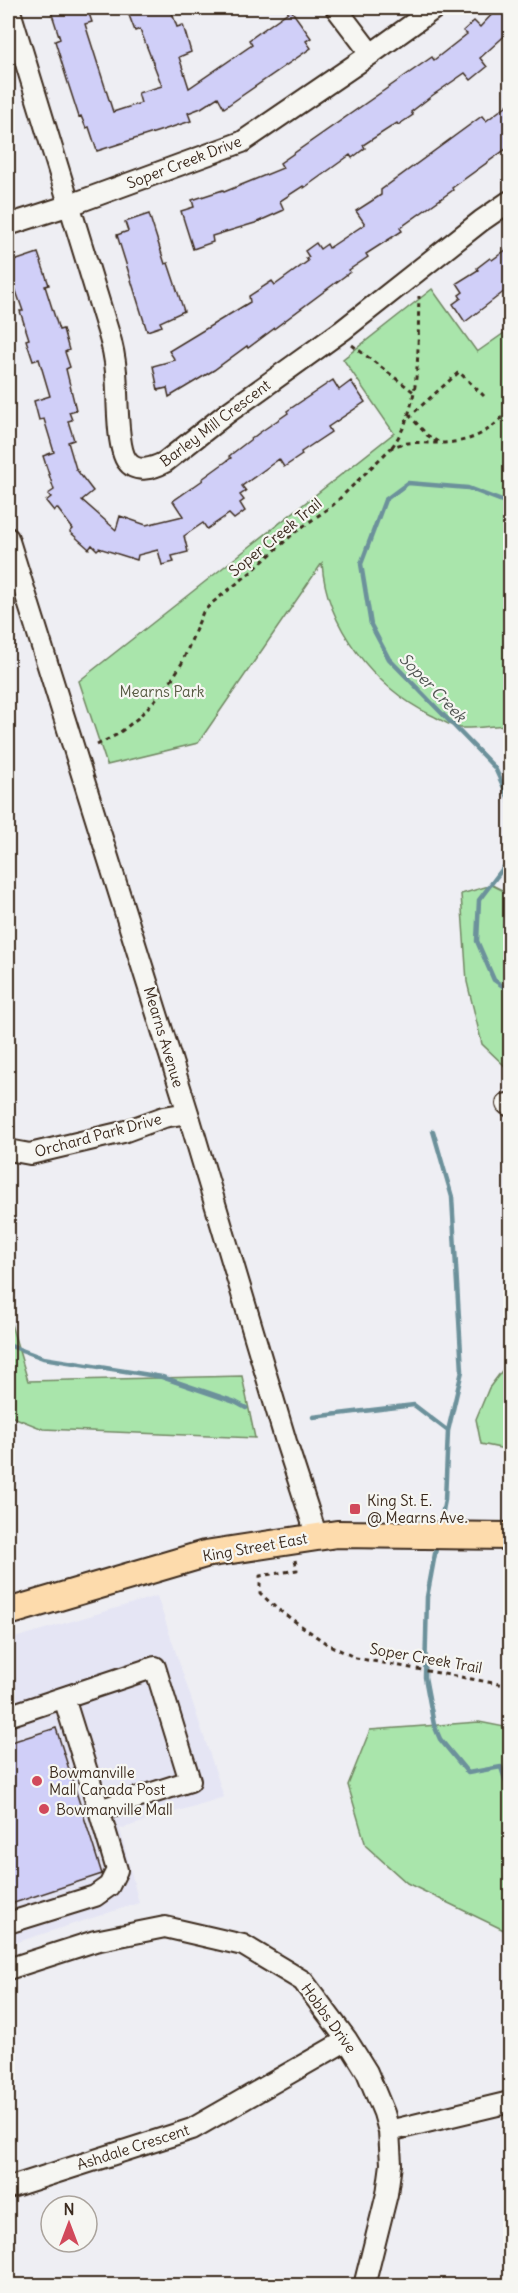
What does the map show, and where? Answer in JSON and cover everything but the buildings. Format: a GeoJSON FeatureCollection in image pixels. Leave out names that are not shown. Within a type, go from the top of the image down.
{"type":"FeatureCollection","features":[{"type":"Feature","properties":{"kind":"main road","name":"King Street East"},"geometry":{"type":"LineString","coordinates":[[8,1612],[205,1554],[317,1537],[337,1534],[510,1536]]}},
{"type":"Feature","properties":{"kind":"street"},"geometry":{"type":"LineString","coordinates":[[9,8],[70,205]]}},
{"type":"Feature","properties":{"kind":"street"},"geometry":{"type":"LineString","coordinates":[[336,8],[371,54]]}},
{"type":"Feature","properties":{"kind":"street","name":"Soper Creek Drive"},"geometry":{"type":"LineString","coordinates":[[8,225],[70,205],[242,142],[435,8]]}},
{"type":"Feature","properties":{"kind":"street","name":"Barley Mill Crescent"},"geometry":{"type":"LineString","coordinates":[[70,205],[113,351],[124,457],[136,468],[155,467],[165,462],[226,414],[343,330],[481,221],[510,201]]}},
{"type":"Feature","properties":{"kind":"street","name":"Mearns Avenue"},"geometry":{"type":"LineString","coordinates":[[8,538],[188,1113],[287,1445],[317,1537]]}},
{"type":"Feature","properties":{"kind":"street","name":"Orchard Park Drive"},"geometry":{"type":"LineString","coordinates":[[8,1150],[30,1154],[123,1131],[164,1117],[188,1113]]}},
{"type":"Feature","properties":{"kind":"street"},"geometry":{"type":"LineString","coordinates":[[8,1716],[155,1667],[190,1781],[99,1810]]}},
{"type":"Feature","properties":{"kind":"street"},"geometry":{"type":"LineString","coordinates":[[8,1923],[95,1896],[109,1886],[117,1870],[64,1698]]}},
{"type":"Feature","properties":{"kind":"street","name":"Hobbs Drive"},"geometry":{"type":"LineString","coordinates":[[8,1969],[95,1941],[165,1927],[243,1946],[303,1981],[347,2040],[367,2072],[389,2131],[391,2164],[387,2194],[364,2286]]}},
{"type":"Feature","properties":{"kind":"street","name":"Ashdale Crescent"},"geometry":{"type":"LineString","coordinates":[[8,2188],[192,2129],[347,2040]]}},
{"type":"Feature","properties":{"kind":"street"},"geometry":{"type":"LineString","coordinates":[[389,2131],[510,2102]]}},
{"type":"Feature","properties":{"kind":"path"},"geometry":{"type":"LineString","coordinates":[[410,416],[415,393],[419,296]]}},
{"type":"Feature","properties":{"kind":"path"},"geometry":{"type":"LineString","coordinates":[[343,330],[354,348],[415,393]]}},
{"type":"Feature","properties":{"kind":"path"},"geometry":{"type":"LineString","coordinates":[[410,416],[459,372],[484,396]]}},
{"type":"Feature","properties":{"kind":"path"},"geometry":{"type":"LineString","coordinates":[[391,448],[404,443],[469,440],[479,436],[510,409]]}},
{"type":"Feature","properties":{"kind":"path"},"geometry":{"type":"LineString","coordinates":[[410,416],[427,435],[441,443]]}},
{"type":"Feature","properties":{"kind":"path","name":"Soper Creek Trail"},"geometry":{"type":"LineString","coordinates":[[97,745],[118,734],[138,718],[167,687],[182,663],[203,612],[294,533],[333,505],[391,448],[410,416]]}},
{"type":"Feature","properties":{"kind":"path","name":"Soper Creek Trail"},"geometry":{"type":"LineString","coordinates":[[291,1542],[297,1570],[260,1576],[260,1593],[276,1608],[327,1644],[356,1658],[510,1686]]}},
{"type":"Feature","properties":{"kind":"shaded area"},"geometry":{"type":"Polygon","coordinates":[[[157,1596],[224,1797],[120,1829],[139,1903],[8,1945],[8,1640],[157,1596]]]}},
{"type":"Feature","properties":{"kind":"green space","name":"Mearns Park"},"geometry":{"type":"Polygon","coordinates":[[[432,289],[477,352],[510,329],[510,725],[460,728],[410,703],[390,688],[357,652],[343,631],[325,586],[322,563],[198,743],[107,765],[79,681],[394,433],[343,359],[432,289]]]}},
{"type":"Feature","properties":{"kind":"green space"},"geometry":{"type":"Polygon","coordinates":[[[492,885],[510,894],[510,1071],[482,1044],[467,982],[461,894],[492,885]]]}},
{"type":"Feature","properties":{"kind":"green space"},"geometry":{"type":"Polygon","coordinates":[[[8,1314],[28,1381],[242,1376],[255,1438],[43,1429],[8,1415],[8,1314]]]}},
{"type":"Feature","properties":{"kind":"green space"},"geometry":{"type":"Polygon","coordinates":[[[510,1360],[510,1450],[481,1444],[476,1419],[489,1388],[510,1360]]]}},
{"type":"Feature","properties":{"kind":"green space"},"geometry":{"type":"Polygon","coordinates":[[[479,1722],[510,1728],[510,1933],[407,1883],[366,1846],[348,1785],[370,1730],[479,1722]]]}},
{"type":"Feature","properties":{"kind":"waterway","name":"Soper Creek"},"geometry":{"type":"LineString","coordinates":[[510,504],[468,488],[408,483],[385,500],[361,564],[371,625],[389,659],[495,768],[510,801]]}},
{"type":"Feature","properties":{"kind":"waterway","name":"Soper Creek"},"geometry":{"type":"LineString","coordinates":[[510,859],[479,900],[477,941],[494,980],[510,991]]}},
{"type":"Feature","properties":{"kind":"waterway"},"geometry":{"type":"LineString","coordinates":[[433,1131],[452,1197],[462,1371],[448,1431],[445,1500],[440,1526]]}},
{"type":"Feature","properties":{"kind":"waterway"},"geometry":{"type":"LineString","coordinates":[[8,1345],[43,1358],[162,1377],[235,1402],[246,1408]]}},
{"type":"Feature","properties":{"kind":"waterway"},"geometry":{"type":"LineString","coordinates":[[313,1417],[414,1405],[448,1431]]}},
{"type":"Feature","properties":{"kind":"waterway"},"geometry":{"type":"LineString","coordinates":[[437,1543],[427,1597],[425,1677],[434,1725],[440,1739],[468,1773],[501,1767],[510,1795]]}},
{"type":"Feature","properties":{"kind":"place","name":"King St. E. @ Mearns Ave."},"geometry":{"type":"Point","coordinates":[355,1509]}},
{"type":"Feature","properties":{"kind":"place","name":"Bowmanville Mall Canada Post"},"geometry":{"type":"Point","coordinates":[37,1781]}},
{"type":"Feature","properties":{"kind":"place","name":"Bowmanville Mall"},"geometry":{"type":"Point","coordinates":[44,1809]}}]}
